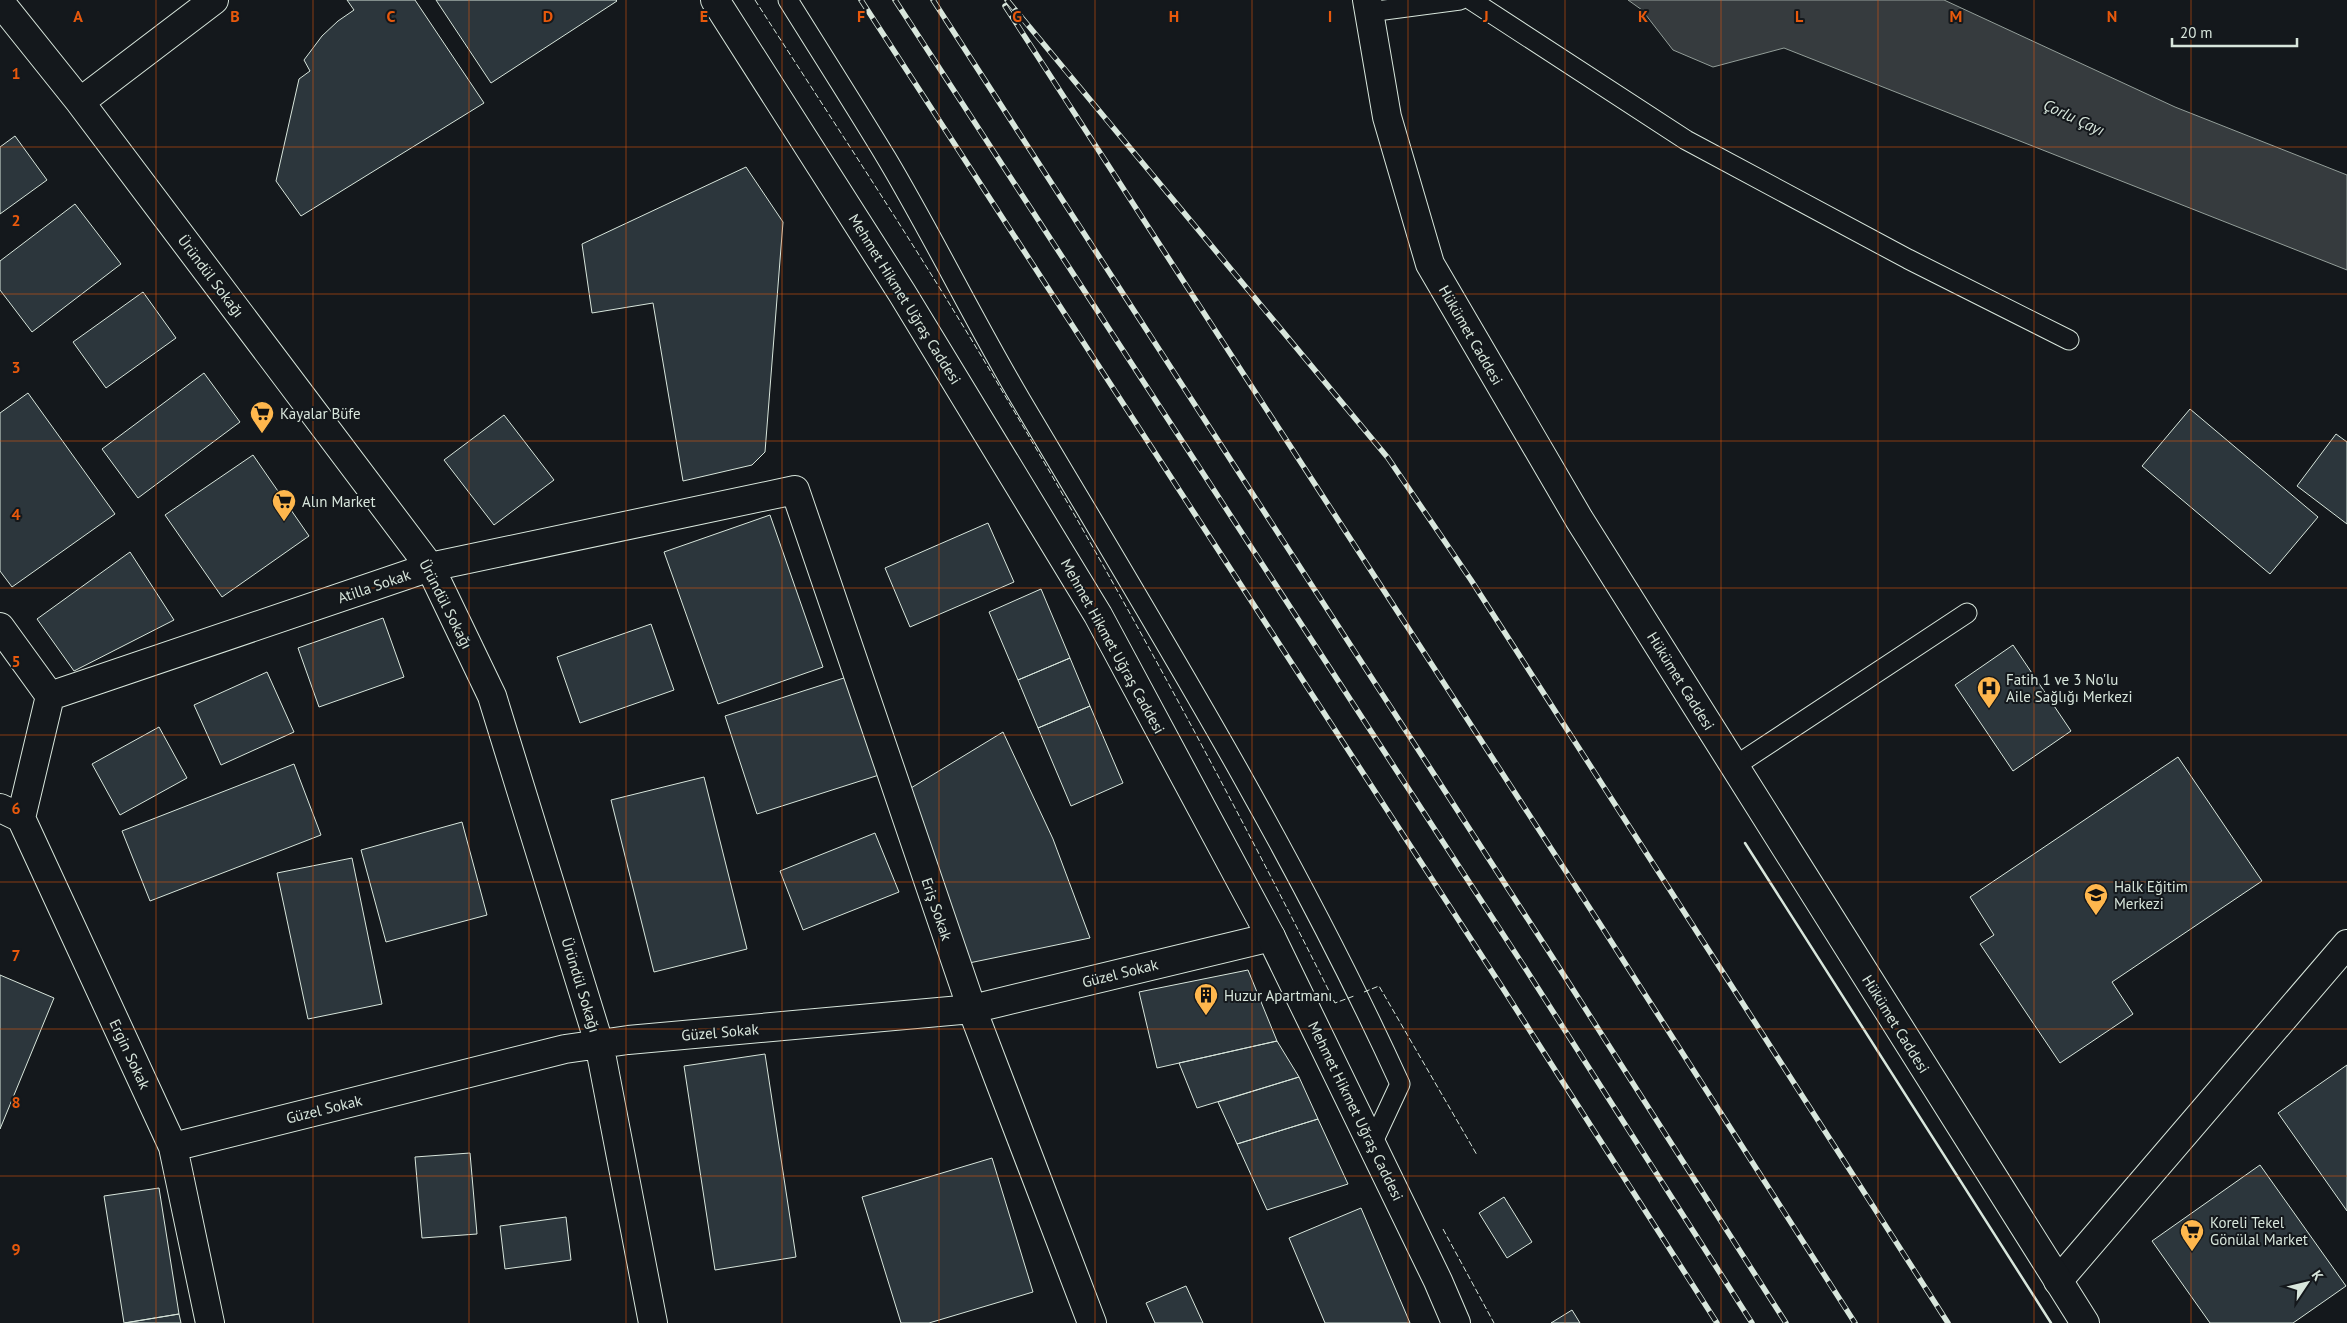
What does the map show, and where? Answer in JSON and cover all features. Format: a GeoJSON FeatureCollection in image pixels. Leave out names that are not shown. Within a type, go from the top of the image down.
{"type":"FeatureCollection","features":[{"type":"Feature","properties":{"kind":"street"},"geometry":{"type":"LineString","coordinates":[[80,102],[214,0]]}},
{"type":"Feature","properties":{"kind":"street","name":"Mehmet Hikmet Uğraş Caddesi"},"geometry":{"type":"LineString","coordinates":[[715,0],[902,293],[1098,614],[1271,937],[1438,1280],[1456,1323]]}},
{"type":"Feature","properties":{"kind":"street","name":"Üründül Sokağı"},"geometry":{"type":"LineString","coordinates":[[0,2],[80,102],[430,567],[492,696],[599,1043],[653,1323]]}},
{"type":"Feature","properties":{"kind":"street","name":"Hükümet Caddesi"},"geometry":{"type":"LineString","coordinates":[[1368,6],[1387,117],[1430,264],[1579,519],[2085,1323]]}},
{"type":"Feature","properties":{"kind":"street","name":"Atilla Sokak"},"geometry":{"type":"LineString","coordinates":[[50,696],[430,567],[794,490]]}},
{"type":"Feature","properties":{"kind":"street","name":"Eriş Sokak"},"geometry":{"type":"LineString","coordinates":[[794,490],[972,1010],[1092,1323]]}},
{"type":"Feature","properties":{"kind":"street"},"geometry":{"type":"LineString","coordinates":[[0,627],[50,696],[10,813]]}},
{"type":"Feature","properties":{"kind":"street","name":"Ergin Sokak"},"geometry":{"type":"LineString","coordinates":[[10,813],[173,1146],[210,1323]]}},
{"type":"Feature","properties":{"kind":"street","name":"Güzel Sokak"},"geometry":{"type":"LineString","coordinates":[[173,1146],[565,1049],[599,1043],[972,1010],[1271,937]]}},
{"type":"Feature","properties":{"kind":"street"},"geometry":{"type":"LineString","coordinates":[[2058,1281],[2347,944]]}},
{"type":"Feature","properties":{"kind":"lane"},"geometry":{"type":"LineString","coordinates":[[788,0],[888,161],[1010,383],[1136,594],[1287,856],[1359,994],[1400,1084],[1372,1144]]}},
{"type":"Feature","properties":{"kind":"lane"},"geometry":{"type":"LineString","coordinates":[[1368,6],[1460,0]]}},
{"type":"Feature","properties":{"kind":"lane"},"geometry":{"type":"LineString","coordinates":[[1471,0],[1686,140],[1908,259],[2069,340]]}},
{"type":"Feature","properties":{"kind":"lane"},"geometry":{"type":"LineString","coordinates":[[1734,766],[1967,613]]}},
{"type":"Feature","properties":{"kind":"water","name":"Çorlu Çayı"},"geometry":{"type":"Polygon","coordinates":[[[1628,0],[1944,0],[2175,107],[2347,175],[2347,270],[1784,48],[1713,67],[1673,50],[1642,10],[1628,0]]]}},
{"type":"Feature","properties":{"kind":"building"},"geometry":{"type":"Polygon","coordinates":[[[347,0],[415,0],[484,103],[301,216],[276,181],[299,79],[310,71],[304,60],[322,36],[338,21],[354,10],[347,0]]]}},
{"type":"Feature","properties":{"kind":"building"},"geometry":{"type":"Polygon","coordinates":[[[436,0],[616,0],[617,1],[491,83],[436,0]]]}},
{"type":"Feature","properties":{"kind":"building"},"geometry":{"type":"Polygon","coordinates":[[[15,136],[47,180],[0,214],[0,147],[15,136]]]}},
{"type":"Feature","properties":{"kind":"building"},"geometry":{"type":"Polygon","coordinates":[[[746,167],[783,222],[765,452],[752,465],[683,481],[653,303],[592,313],[582,244],[746,167]]]}},
{"type":"Feature","properties":{"kind":"building"},"geometry":{"type":"Polygon","coordinates":[[[75,204],[121,264],[32,332],[0,290],[0,261],[75,204]]]}},
{"type":"Feature","properties":{"kind":"building"},"geometry":{"type":"Polygon","coordinates":[[[143,292],[176,338],[106,388],[73,342],[143,292]]]}},
{"type":"Feature","properties":{"kind":"building"},"geometry":{"type":"Polygon","coordinates":[[[204,373],[240,422],[138,498],[102,449],[204,373]]]}},
{"type":"Feature","properties":{"kind":"building"},"geometry":{"type":"Polygon","coordinates":[[[28,393],[115,514],[12,587],[0,571],[0,413],[28,393]]]}},
{"type":"Feature","properties":{"kind":"building"},"geometry":{"type":"Polygon","coordinates":[[[2190,409],[2318,517],[2270,574],[2142,466],[2190,409]]]}},
{"type":"Feature","properties":{"kind":"building"},"geometry":{"type":"Polygon","coordinates":[[[504,415],[554,480],[494,525],[444,460],[504,415]]]}},
{"type":"Feature","properties":{"kind":"building"},"geometry":{"type":"Polygon","coordinates":[[[2336,434],[2347,442],[2347,524],[2297,486],[2336,434]]]}},
{"type":"Feature","properties":{"kind":"building"},"geometry":{"type":"Polygon","coordinates":[[[253,455],[309,536],[222,597],[165,515],[253,455]]]}},
{"type":"Feature","properties":{"kind":"building"},"geometry":{"type":"Polygon","coordinates":[[[770,515],[823,667],[718,704],[664,552],[770,515]]]}},
{"type":"Feature","properties":{"kind":"building"},"geometry":{"type":"Polygon","coordinates":[[[988,523],[1014,582],[910,627],[885,568],[988,523]]]}},
{"type":"Feature","properties":{"kind":"building"},"geometry":{"type":"Polygon","coordinates":[[[130,552],[174,620],[74,671],[37,619],[130,552]]]}},
{"type":"Feature","properties":{"kind":"building"},"geometry":{"type":"Polygon","coordinates":[[[1041,589],[1070,658],[1018,680],[989,612],[1041,589]]]}},
{"type":"Feature","properties":{"kind":"building"},"geometry":{"type":"Polygon","coordinates":[[[383,618],[404,677],[319,707],[298,648],[383,618]]]}},
{"type":"Feature","properties":{"kind":"building"},"geometry":{"type":"Polygon","coordinates":[[[651,624],[674,690],[580,723],[557,657],[651,624]]]}},
{"type":"Feature","properties":{"kind":"building"},"geometry":{"type":"Polygon","coordinates":[[[2013,645],[2071,731],[2013,771],[1955,685],[2013,645]]]}},
{"type":"Feature","properties":{"kind":"building"},"geometry":{"type":"Polygon","coordinates":[[[1070,658],[1090,706],[1038,728],[1018,680],[1070,658]]]}},
{"type":"Feature","properties":{"kind":"building"},"geometry":{"type":"Polygon","coordinates":[[[267,672],[294,732],[221,765],[194,705],[267,672]]]}},
{"type":"Feature","properties":{"kind":"building"},"geometry":{"type":"Polygon","coordinates":[[[847,677],[879,775],[757,814],[725,716],[847,677]]]}},
{"type":"Feature","properties":{"kind":"building"},"geometry":{"type":"Polygon","coordinates":[[[1090,706],[1123,783],[1071,806],[1038,728],[1090,706]]]}},
{"type":"Feature","properties":{"kind":"building"},"geometry":{"type":"Polygon","coordinates":[[[159,727],[187,778],[120,815],[92,764],[159,727]]]}},
{"type":"Feature","properties":{"kind":"building"},"geometry":{"type":"Polygon","coordinates":[[[1003,732],[1053,839],[1090,938],[969,963],[906,791],[1003,732]]]}},
{"type":"Feature","properties":{"kind":"building","name":"Halk Eğitim Merkezi"},"geometry":{"type":"Polygon","coordinates":[[[2178,757],[2262,881],[2112,982],[2133,1014],[2060,1063],[1980,944],[1994,935],[1970,897],[2178,757]]]}},
{"type":"Feature","properties":{"kind":"building"},"geometry":{"type":"Polygon","coordinates":[[[294,764],[321,835],[150,901],[122,831],[294,764]]]}},
{"type":"Feature","properties":{"kind":"building"},"geometry":{"type":"Polygon","coordinates":[[[704,777],[747,949],[654,972],[611,800],[704,777]]]}},
{"type":"Feature","properties":{"kind":"building"},"geometry":{"type":"Polygon","coordinates":[[[462,822],[487,915],[386,942],[361,850],[462,822]]]}},
{"type":"Feature","properties":{"kind":"building"},"geometry":{"type":"Polygon","coordinates":[[[875,833],[899,892],[803,930],[780,871],[875,833]]]}},
{"type":"Feature","properties":{"kind":"building"},"geometry":{"type":"Polygon","coordinates":[[[352,858],[382,1004],[308,1019],[277,873],[352,858]]]}},
{"type":"Feature","properties":{"kind":"building","name":"Huzur Apartmanı"},"geometry":{"type":"Polygon","coordinates":[[[1248,970],[1277,1041],[1157,1068],[1139,992],[1248,970]]]}},
{"type":"Feature","properties":{"kind":"building"},"geometry":{"type":"Polygon","coordinates":[[[0,975],[54,998],[0,1129],[0,975]]]}},
{"type":"Feature","properties":{"kind":"building"},"geometry":{"type":"Polygon","coordinates":[[[1277,1041],[1299,1077],[1197,1108],[1179,1063],[1277,1041]]]}},
{"type":"Feature","properties":{"kind":"building"},"geometry":{"type":"Polygon","coordinates":[[[765,1054],[796,1257],[715,1270],[684,1066],[765,1054]]]}},
{"type":"Feature","properties":{"kind":"building"},"geometry":{"type":"Polygon","coordinates":[[[2347,1065],[2347,1211],[2278,1113],[2347,1065]]]}},
{"type":"Feature","properties":{"kind":"building"},"geometry":{"type":"Polygon","coordinates":[[[1299,1077],[1318,1119],[1237,1144],[1218,1102],[1299,1077]]]}},
{"type":"Feature","properties":{"kind":"building"},"geometry":{"type":"Polygon","coordinates":[[[1318,1119],[1348,1184],[1267,1210],[1237,1144],[1318,1119]]]}},
{"type":"Feature","properties":{"kind":"building"},"geometry":{"type":"Polygon","coordinates":[[[470,1153],[477,1234],[422,1238],[415,1157],[470,1153]]]}},
{"type":"Feature","properties":{"kind":"building"},"geometry":{"type":"Polygon","coordinates":[[[992,1158],[1033,1292],[929,1323],[901,1323],[862,1197],[992,1158]]]}},
{"type":"Feature","properties":{"kind":"building"},"geometry":{"type":"Polygon","coordinates":[[[2260,1165],[2346,1286],[2293,1323],[2210,1323],[2152,1241],[2260,1165]]]}},
{"type":"Feature","properties":{"kind":"building"},"geometry":{"type":"Polygon","coordinates":[[[159,1188],[179,1314],[124,1323],[104,1196],[159,1188]]]}},
{"type":"Feature","properties":{"kind":"building"},"geometry":{"type":"Polygon","coordinates":[[[1504,1197],[1532,1242],[1507,1258],[1479,1213],[1504,1197]]]}},
{"type":"Feature","properties":{"kind":"building"},"geometry":{"type":"Polygon","coordinates":[[[1361,1208],[1410,1323],[1325,1323],[1289,1238],[1361,1208]]]}},
{"type":"Feature","properties":{"kind":"building"},"geometry":{"type":"Polygon","coordinates":[[[566,1217],[571,1260],[505,1269],[500,1226],[566,1217]]]}},
{"type":"Feature","properties":{"kind":"building"},"geometry":{"type":"Polygon","coordinates":[[[1186,1286],[1203,1323],[1155,1323],[1146,1303],[1186,1286]]]}},
{"type":"Feature","properties":{"kind":"building"},"geometry":{"type":"Polygon","coordinates":[[[1572,1310],[1580,1323],[1551,1323],[1572,1310]]]}},
{"type":"Feature","properties":{"kind":"building"},"geometry":{"type":"Polygon","coordinates":[[[179,1314],[181,1323],[125,1323],[179,1314]]]}},
{"type":"Feature","properties":{"kind":"railway"},"geometry":{"type":"LineString","coordinates":[[861,0],[1502,987],[1717,1323]]}},
{"type":"Feature","properties":{"kind":"railway"},"geometry":{"type":"LineString","coordinates":[[895,0],[1527,971],[1752,1323]]}},
{"type":"Feature","properties":{"kind":"railway"},"geometry":{"type":"LineString","coordinates":[[933,0],[1551,955],[1786,1323]]}},
{"type":"Feature","properties":{"kind":"railway"},"geometry":{"type":"LineString","coordinates":[[1007,0],[1388,458],[1471,580],[1948,1323]]}},
{"type":"Feature","properties":{"kind":"railway"},"geometry":{"type":"LineString","coordinates":[[1005,6],[1600,924],[1855,1323]]}},
{"type":"Feature","properties":{"kind":"fence"},"geometry":{"type":"LineString","coordinates":[[755,0],[941,291],[1001,389],[1089,540],[1174,693],[1256,847],[1335,1003],[1354,996]]}},
{"type":"Feature","properties":{"kind":"fence"},"geometry":{"type":"LineString","coordinates":[[1364,992],[1379,986],[1477,1155]]}},
{"type":"Feature","properties":{"kind":"fence"},"geometry":{"type":"LineString","coordinates":[[1443,1229],[1494,1323]]}},
{"type":"Feature","properties":{"kind":"wall"},"geometry":{"type":"LineString","coordinates":[[1745,843],[2051,1323]]}},
{"type":"Feature","properties":{"kind":"place","name":"Kayalar Büfe"},"geometry":{"type":"Point","coordinates":[262,434]}},
{"type":"Feature","properties":{"kind":"place","name":"Alın Market"},"geometry":{"type":"Point","coordinates":[284,522]}},
{"type":"Feature","properties":{"kind":"place","name":"Fatih 1 ve 3 No'lu Aile Sağlığı Merkezi"},"geometry":{"type":"Point","coordinates":[1989,709]}},
{"type":"Feature","properties":{"kind":"place","name":"Halk Eğitim Merkezi"},"geometry":{"type":"Point","coordinates":[2096,916]}},
{"type":"Feature","properties":{"kind":"place","name":"Huzur Apartmanı"},"geometry":{"type":"Point","coordinates":[1206,1016]}},
{"type":"Feature","properties":{"kind":"place","name":"Koreli Tekel Gönülal Market"},"geometry":{"type":"Point","coordinates":[2192,1252]}}]}
